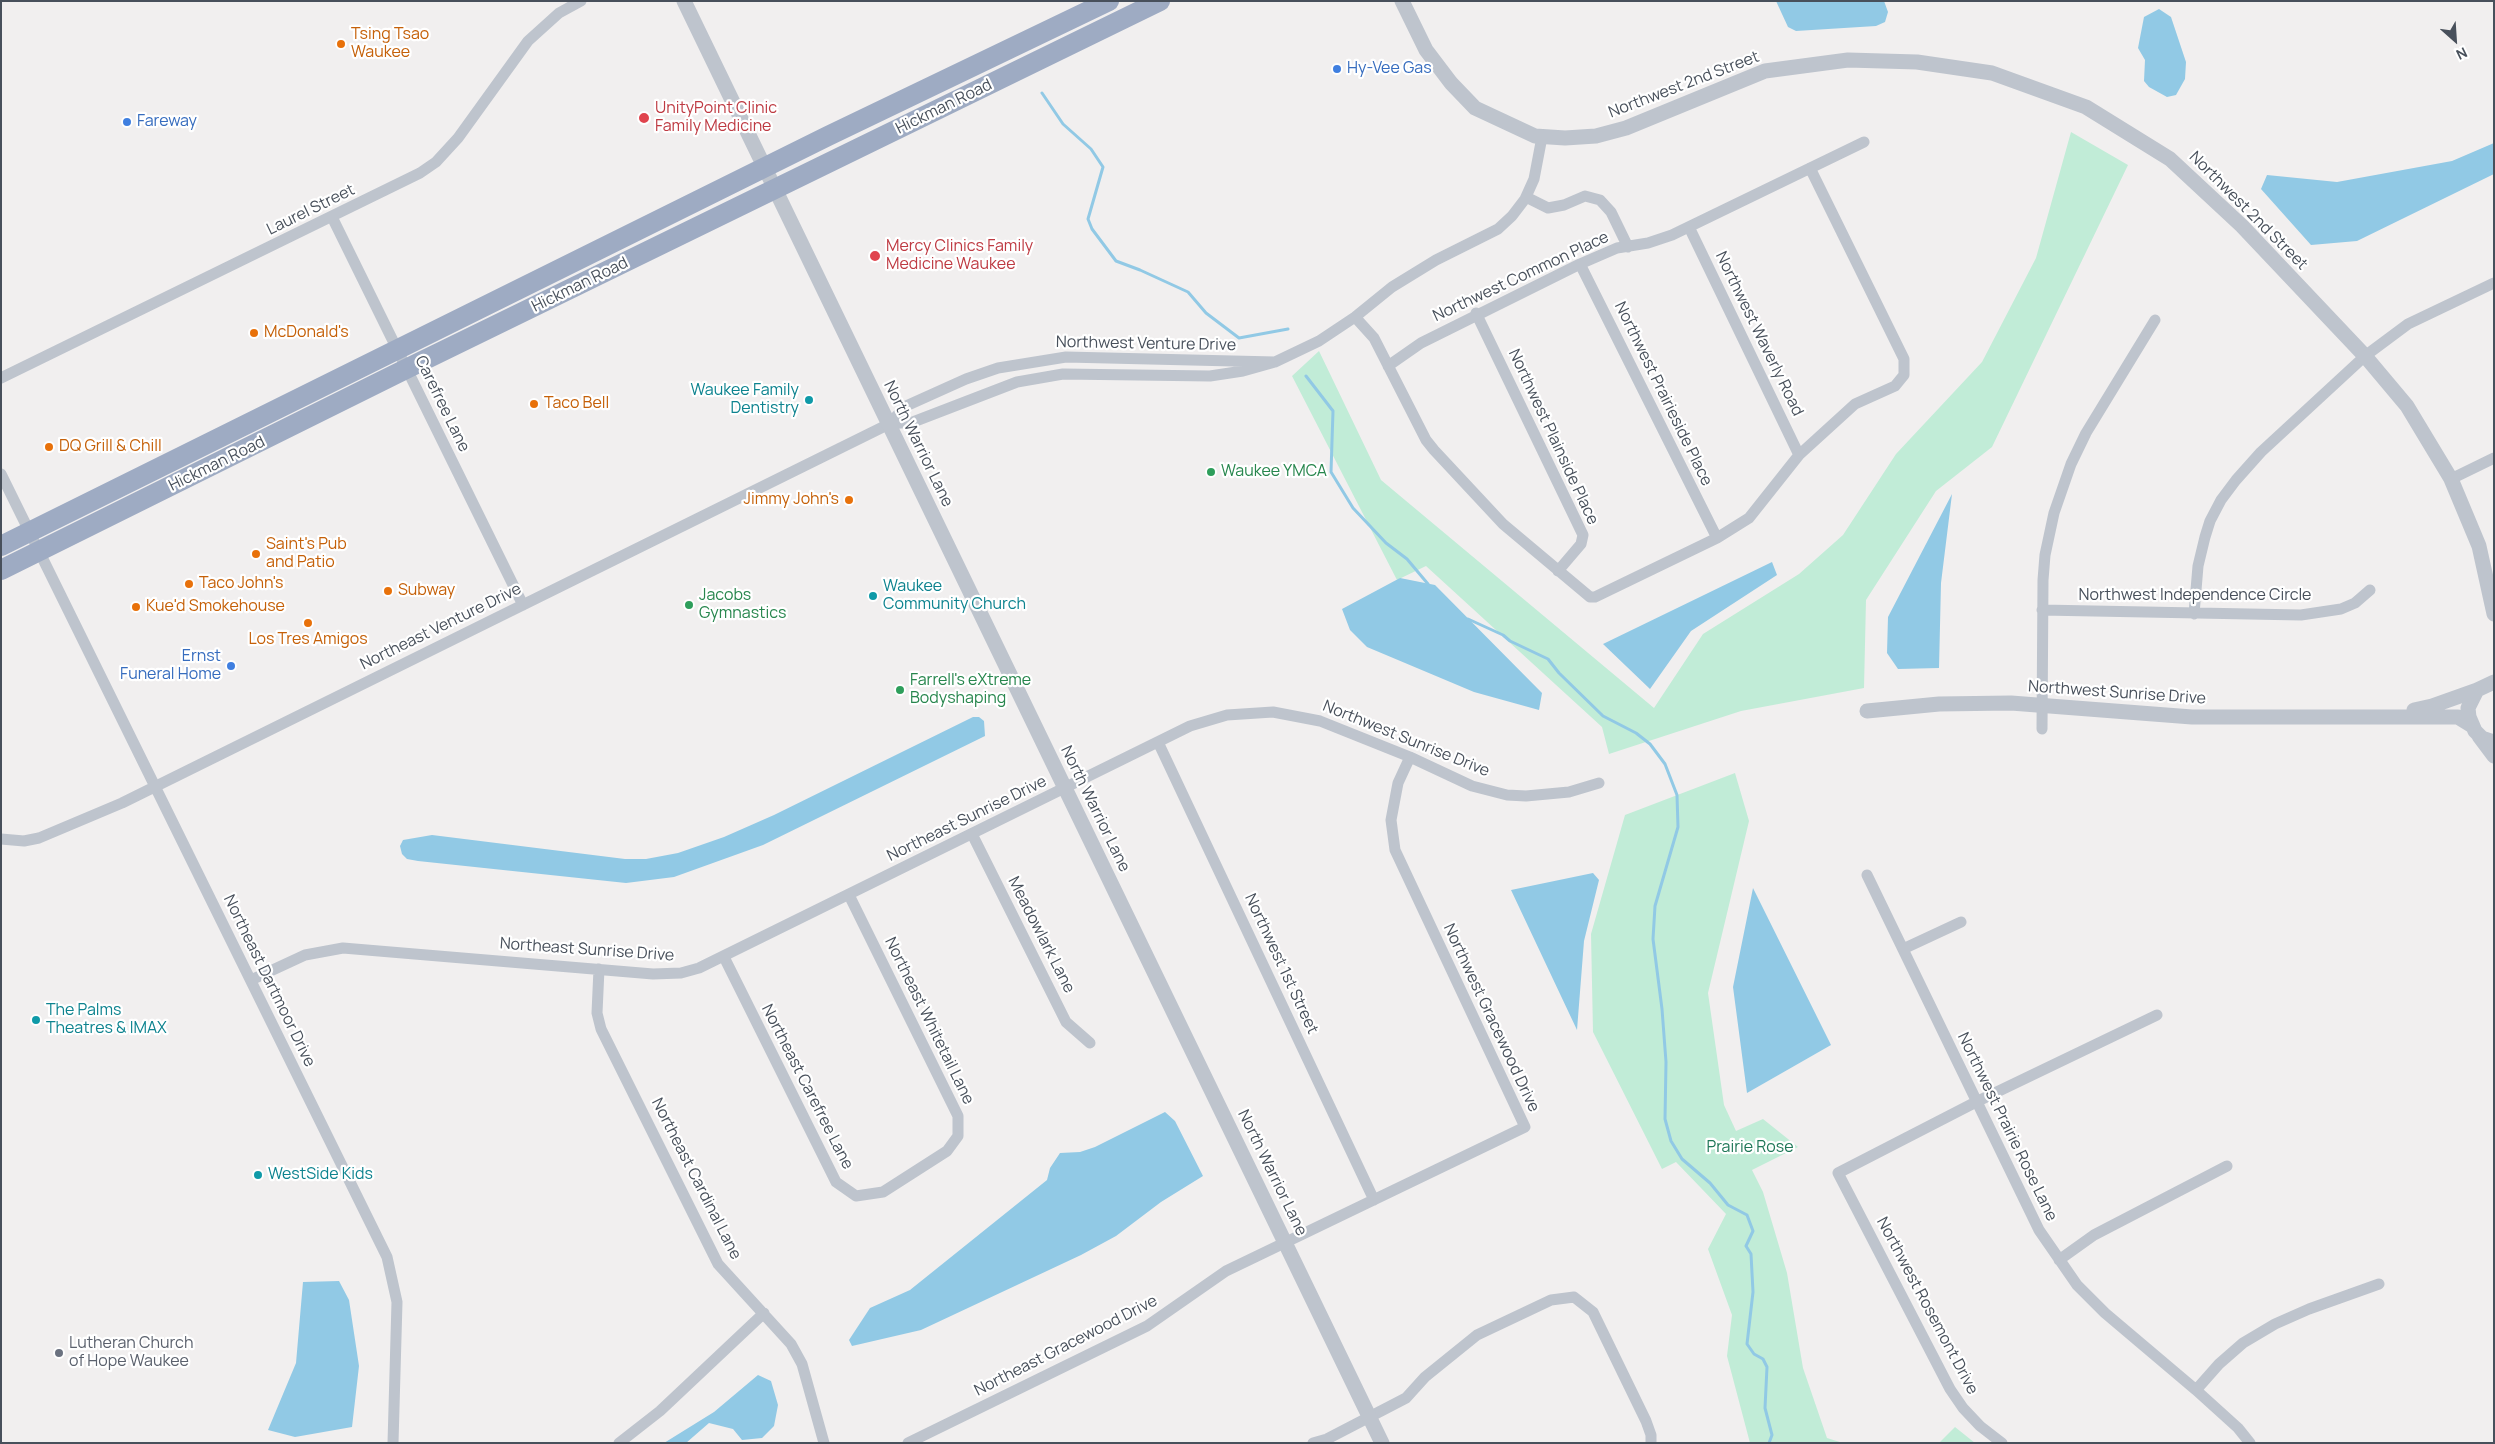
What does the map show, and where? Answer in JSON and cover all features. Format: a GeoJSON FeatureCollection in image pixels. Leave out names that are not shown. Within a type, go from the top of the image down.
{"type":"FeatureCollection","features":[{"type":"Feature","properties":{"kind":"highway","name":"Hickman Road"},"geometry":{"type":"LineString","coordinates":[[1,570],[837,132],[1109,1]]}},
{"type":"Feature","properties":{"kind":"highway","name":"Hickman Road"},"geometry":{"type":"LineString","coordinates":[[1,546],[403,359],[776,190],[1160,1]]}},
{"type":"Feature","properties":{"kind":"street","name":"Laurel Street"},"geometry":{"type":"LineString","coordinates":[[1,378],[414,177],[436,162],[460,135],[528,41],[559,13],[581,1]]}},
{"type":"Feature","properties":{"kind":"street","name":"North Warrior Lane"},"geometry":{"type":"LineString","coordinates":[[684,1],[1382,1443]]}},
{"type":"Feature","properties":{"kind":"street","name":"Northwest 2nd Street"},"geometry":{"type":"LineString","coordinates":[[1402,1],[1426,50],[1451,83],[1475,108],[1501,121],[1542,137],[1596,136],[1626,128],[1765,71],[1848,60],[1917,62],[1992,73],[2086,108],[2170,160],[2242,226],[2365,356],[2407,406],[2452,479],[2478,546],[2494,614]]}},
{"type":"Feature","properties":{"kind":"street","name":"Northwest Venture Drive"},"geometry":{"type":"LineString","coordinates":[[889,424],[913,422],[1017,382],[1063,374],[1210,376],[1243,371],[1275,362],[1319,341],[1355,317],[1392,287],[1436,260],[1498,229],[1512,216],[1526,197],[1534,179],[1542,137]]}},
{"type":"Feature","properties":{"kind":"street","name":"Northwest Common Place"},"geometry":{"type":"LineString","coordinates":[[1388,366],[1421,343],[1476,313],[1580,264],[1616,249],[1648,243],[1689,227],[1864,142]]}},
{"type":"Feature","properties":{"kind":"street"},"geometry":{"type":"LineString","coordinates":[[1355,317],[1374,338],[1426,440],[1434,450],[1503,524],[1590,597],[1595,597],[1717,538],[1749,518],[1799,455],[1856,404],[1894,386],[1904,375],[1904,359],[1810,168]]}},
{"type":"Feature","properties":{"kind":"street"},"geometry":{"type":"LineString","coordinates":[[1526,197],[1548,208],[1564,205],[1585,196],[1600,200],[1611,212],[1628,247]]}},
{"type":"Feature","properties":{"kind":"street","name":"Carefree Lane"},"geometry":{"type":"LineString","coordinates":[[332,217],[523,605]]}},
{"type":"Feature","properties":{"kind":"street","name":"Northwest Waverly Road"},"geometry":{"type":"LineString","coordinates":[[1689,227],[1799,455]]}},
{"type":"Feature","properties":{"kind":"street","name":"Northwest Prairieside Place"},"geometry":{"type":"LineString","coordinates":[[1580,264],[1717,538]]}},
{"type":"Feature","properties":{"kind":"street"},"geometry":{"type":"LineString","coordinates":[[2194,614],[2198,566],[2210,521],[2221,500],[2261,452],[2365,356],[2408,324],[2494,283]]}},
{"type":"Feature","properties":{"kind":"street","name":"Northwest Plainside Place"},"geometry":{"type":"LineString","coordinates":[[1476,313],[1581,528],[1583,536],[1580,544],[1558,571]]}},
{"type":"Feature","properties":{"kind":"street"},"geometry":{"type":"LineString","coordinates":[[2042,729],[2042,610],[2045,555],[2054,513],[2071,464],[2086,433],[2155,320]]}},
{"type":"Feature","properties":{"kind":"street","name":"Northwest Venture Drive"},"geometry":{"type":"LineString","coordinates":[[889,424],[906,406],[966,379],[998,368],[1039,360],[1100,357],[1275,362]]}},
{"type":"Feature","properties":{"kind":"street","name":"Northeast Venture Drive"},"geometry":{"type":"LineString","coordinates":[[1,839],[24,841],[51,834],[155,786],[889,424]]}},
{"type":"Feature","properties":{"kind":"street"},"geometry":{"type":"LineString","coordinates":[[2452,479],[2494,458]]}},
{"type":"Feature","properties":{"kind":"street","name":"Northeast Dartmoor Drive"},"geometry":{"type":"LineString","coordinates":[[1,474],[387,1257],[397,1302],[393,1443]]}},
{"type":"Feature","properties":{"kind":"street","name":"Northwest Independence Circle"},"geometry":{"type":"LineString","coordinates":[[2042,610],[2301,615],[2326,613],[2341,609],[2355,603],[2370,590]]}},
{"type":"Feature","properties":{"kind":"street"},"geometry":{"type":"LineString","coordinates":[[2494,668],[2468,708],[2473,728],[2494,756]]}},
{"type":"Feature","properties":{"kind":"street","name":"Northwest Sunrise Drive"},"geometry":{"type":"LineString","coordinates":[[2366,716],[2432,706],[2484,686]]}},
{"type":"Feature","properties":{"kind":"street","name":"Northwest Sunrise Drive"},"geometry":{"type":"LineString","coordinates":[[1867,711],[1968,703],[2042,704],[2192,717],[2458,716],[2482,738],[2494,742]]}},
{"type":"Feature","properties":{"kind":"street","name":"Northwest Sunrise Drive"},"geometry":{"type":"LineString","coordinates":[[1066,788],[1190,726],[1227,715],[1273,712],[1320,721],[1410,757],[1472,786],[1507,795],[1526,796],[1569,792],[1599,783]]}},
{"type":"Feature","properties":{"kind":"street","name":"Northwest 1st Street"},"geometry":{"type":"LineString","coordinates":[[1158,742],[1374,1200]]}},
{"type":"Feature","properties":{"kind":"street","name":"Northwest Gracewood Drive"},"geometry":{"type":"LineString","coordinates":[[1286,1242],[1525,1127],[1395,850],[1391,820],[1398,783],[1410,757]]}},
{"type":"Feature","properties":{"kind":"street","name":"Northeast Sunrise Drive"},"geometry":{"type":"LineString","coordinates":[[251,980],[305,955],[343,948],[664,974],[681,973],[724,957],[1066,788]]}},
{"type":"Feature","properties":{"kind":"street","name":"Meadowlark Lane"},"geometry":{"type":"LineString","coordinates":[[972,834],[1066,1022],[1090,1044]]}},
{"type":"Feature","properties":{"kind":"street","name":"Northwest Prairie Rose Lane"},"geometry":{"type":"LineString","coordinates":[[1867,876],[2029,1212],[2059,1260],[2077,1284],[2105,1313],[2196,1390],[2238,1428],[2250,1443]]}},
{"type":"Feature","properties":{"kind":"street","name":"Northeast Whitetail Lane"},"geometry":{"type":"LineString","coordinates":[[849,895],[958,1116],[958,1136],[947,1152],[911,1174]]}},
{"type":"Feature","properties":{"kind":"street"},"geometry":{"type":"LineString","coordinates":[[1903,949],[1961,922]]}},
{"type":"Feature","properties":{"kind":"street","name":"Northeast Carefree Lane"},"geometry":{"type":"LineString","coordinates":[[724,957],[836,1182],[856,1196],[882,1192],[911,1174]]}},
{"type":"Feature","properties":{"kind":"street","name":"Northeast Cardinal Lane"},"geometry":{"type":"LineString","coordinates":[[599,969],[597,1013],[602,1029],[718,1264],[791,1344],[802,1364],[824,1443]]}},
{"type":"Feature","properties":{"kind":"street"},"geometry":{"type":"LineString","coordinates":[[1976,1102],[2157,1015]]}},
{"type":"Feature","properties":{"kind":"street","name":"Northwest Rosemont Drive"},"geometry":{"type":"LineString","coordinates":[[1976,1102],[1838,1173],[1950,1390],[1963,1408],[1980,1426],[2002,1443]]}},
{"type":"Feature","properties":{"kind":"street"},"geometry":{"type":"LineString","coordinates":[[2059,1260],[2094,1235],[2227,1166]]}},
{"type":"Feature","properties":{"kind":"street","name":"Northeast Gracewood Drive"},"geometry":{"type":"LineString","coordinates":[[908,1443],[1147,1326],[1226,1271],[1286,1242]]}},
{"type":"Feature","properties":{"kind":"street"},"geometry":{"type":"LineString","coordinates":[[2196,1390],[2219,1364],[2244,1342],[2275,1324],[2308,1309],[2379,1284]]}},
{"type":"Feature","properties":{"kind":"street"},"geometry":{"type":"LineString","coordinates":[[1313,1443],[1327,1439],[1406,1398],[1425,1376],[1477,1335],[1551,1300],[1574,1296],[1593,1312],[1646,1421],[1652,1435],[1651,1443]]}},
{"type":"Feature","properties":{"kind":"street"},"geometry":{"type":"LineString","coordinates":[[619,1443],[660,1411],[764,1313]]}},
{"type":"Feature","properties":{"kind":"green space"},"geometry":{"type":"Polygon","coordinates":[[[2071,132],[2128,165],[1992,447],[1936,491],[1866,600],[1864,688],[1741,711],[1609,754],[1602,727],[1426,566],[1397,580],[1292,376],[1319,351],[1381,480],[1654,708],[1703,634],[1799,574],[1843,535],[1896,454],[1982,362],[2036,258],[2071,132]]]}},
{"type":"Feature","properties":{"kind":"green space","name":"Prairie Rose"},"geometry":{"type":"Polygon","coordinates":[[[1735,773],[1749,821],[1708,993],[1724,1105],[1736,1131],[1763,1119],[1798,1147],[1752,1170],[1763,1192],[1787,1273],[1803,1368],[1827,1438],[1843,1443],[1750,1443],[1727,1356],[1732,1315],[1708,1249],[1726,1214],[1676,1162],[1662,1169],[1593,1032],[1591,934],[1625,815],[1735,773]]]}},
{"type":"Feature","properties":{"kind":"green space"},"geometry":{"type":"Polygon","coordinates":[[[1955,1427],[1975,1443],[1939,1443],[1955,1427]]]}},
{"type":"Feature","properties":{"kind":"water"},"geometry":{"type":"Polygon","coordinates":[[[1776,1],[1884,1],[1888,12],[1885,22],[1876,26],[1796,31],[1788,27],[1776,1]]]}},
{"type":"Feature","properties":{"kind":"water"},"geometry":{"type":"Polygon","coordinates":[[[2159,9],[2171,17],[2186,62],[2185,79],[2176,95],[2167,97],[2149,87],[2144,81],[2145,60],[2138,48],[2144,17],[2159,9]]]}},
{"type":"Feature","properties":{"kind":"water"},"geometry":{"type":"Polygon","coordinates":[[[2494,143],[2494,174],[2357,241],[2311,245],[2261,189],[2267,175],[2337,182],[2452,161],[2494,143]]]}},
{"type":"Feature","properties":{"kind":"water"},"geometry":{"type":"Polygon","coordinates":[[[1952,494],[1941,583],[1939,668],[1898,669],[1887,653],[1888,617],[1952,494]]]}},
{"type":"Feature","properties":{"kind":"water"},"geometry":{"type":"Polygon","coordinates":[[[1772,562],[1777,575],[1691,631],[1650,689],[1603,644],[1772,562]]]}},
{"type":"Feature","properties":{"kind":"water"},"geometry":{"type":"Polygon","coordinates":[[[1400,578],[1435,585],[1542,693],[1539,710],[1474,692],[1367,647],[1350,630],[1342,609],[1400,578]]]}},
{"type":"Feature","properties":{"kind":"water"},"geometry":{"type":"Polygon","coordinates":[[[973,717],[979,717],[984,721],[985,736],[763,845],[674,877],[626,883],[418,861],[407,859],[402,854],[400,846],[403,840],[432,835],[625,859],[646,859],[678,853],[724,837],[774,815],[973,717]]]}},
{"type":"Feature","properties":{"kind":"water"},"geometry":{"type":"Polygon","coordinates":[[[1593,873],[1599,880],[1584,941],[1577,1030],[1511,890],[1593,873]]]}},
{"type":"Feature","properties":{"kind":"water"},"geometry":{"type":"Polygon","coordinates":[[[1753,888],[1831,1045],[1747,1093],[1733,987],[1753,888]]]}},
{"type":"Feature","properties":{"kind":"water"},"geometry":{"type":"Polygon","coordinates":[[[1165,1112],[1175,1121],[1203,1176],[1161,1202],[1116,1236],[1081,1255],[921,1330],[852,1346],[849,1340],[870,1308],[910,1290],[1047,1180],[1050,1168],[1060,1153],[1080,1152],[1095,1147],[1165,1112]]]}},
{"type":"Feature","properties":{"kind":"water"},"geometry":{"type":"Polygon","coordinates":[[[339,1281],[349,1300],[359,1366],[352,1427],[295,1437],[268,1430],[296,1363],[303,1282],[339,1281]]]}},
{"type":"Feature","properties":{"kind":"water"},"geometry":{"type":"Polygon","coordinates":[[[758,1375],[771,1381],[778,1405],[774,1426],[762,1438],[742,1440],[733,1429],[709,1423],[686,1443],[664,1443],[714,1412],[758,1375]]]}},
{"type":"Feature","properties":{"kind":"waterway"},"geometry":{"type":"LineString","coordinates":[[1042,93],[1063,124],[1091,149],[1103,167],[1088,219],[1092,229],[1116,261],[1188,292],[1206,313],[1239,338],[1288,329]]}},
{"type":"Feature","properties":{"kind":"waterway"},"geometry":{"type":"LineString","coordinates":[[1306,376],[1333,411],[1331,472],[1353,508],[1386,543],[1407,559],[1428,584]]}},
{"type":"Feature","properties":{"kind":"waterway"},"geometry":{"type":"LineString","coordinates":[[1468,619],[1548,659],[1559,673],[1603,716],[1636,733],[1650,744],[1665,764],[1677,795],[1678,827],[1655,906],[1653,939],[1662,1009],[1666,1062],[1665,1119],[1671,1141],[1682,1159],[1710,1183],[1728,1205],[1747,1215],[1753,1231],[1746,1246],[1751,1254],[1753,1292],[1747,1344],[1754,1354],[1763,1359],[1767,1367],[1765,1408],[1772,1435],[1769,1443]]}},
{"type":"Feature","properties":{"kind":"place","name":"Tsing Tsao Waukee"},"geometry":{"type":"Point","coordinates":[341,44]}},
{"type":"Feature","properties":{"kind":"place","name":"Hy-Vee Gas"},"geometry":{"type":"Point","coordinates":[1337,69]}},
{"type":"Feature","properties":{"kind":"place","name":"UnityPoint Clinic Family Medicine"},"geometry":{"type":"Point","coordinates":[644,118]}},
{"type":"Feature","properties":{"kind":"place","name":"Fareway"},"geometry":{"type":"Point","coordinates":[127,122]}},
{"type":"Feature","properties":{"kind":"place","name":"Mercy Clinics Family Medicine Waukee"},"geometry":{"type":"Point","coordinates":[875,256]}},
{"type":"Feature","properties":{"kind":"place","name":"McDonald's"},"geometry":{"type":"Point","coordinates":[254,333]}},
{"type":"Feature","properties":{"kind":"place","name":"Waukee Family Dentistry"},"geometry":{"type":"Point","coordinates":[809,400]}},
{"type":"Feature","properties":{"kind":"place","name":"Taco Bell"},"geometry":{"type":"Point","coordinates":[534,404]}},
{"type":"Feature","properties":{"kind":"place","name":"DQ Grill & Chill"},"geometry":{"type":"Point","coordinates":[49,447]}},
{"type":"Feature","properties":{"kind":"place","name":"Waukee YMCA"},"geometry":{"type":"Point","coordinates":[1211,472]}},
{"type":"Feature","properties":{"kind":"place","name":"Jimmy John's"},"geometry":{"type":"Point","coordinates":[849,500]}},
{"type":"Feature","properties":{"kind":"place","name":"Saint's Pub and Patio"},"geometry":{"type":"Point","coordinates":[256,554]}},
{"type":"Feature","properties":{"kind":"place","name":"Taco John's"},"geometry":{"type":"Point","coordinates":[189,584]}},
{"type":"Feature","properties":{"kind":"place","name":"Subway"},"geometry":{"type":"Point","coordinates":[388,591]}},
{"type":"Feature","properties":{"kind":"place","name":"Waukee Community Church"},"geometry":{"type":"Point","coordinates":[873,596]}},
{"type":"Feature","properties":{"kind":"place","name":"Jacobs Gymnastics"},"geometry":{"type":"Point","coordinates":[689,605]}},
{"type":"Feature","properties":{"kind":"place","name":"Kue'd Smokehouse"},"geometry":{"type":"Point","coordinates":[136,607]}},
{"type":"Feature","properties":{"kind":"place","name":"Los Tres Amigos"},"geometry":{"type":"Point","coordinates":[308,623]}},
{"type":"Feature","properties":{"kind":"place","name":"Ernst Funeral Home"},"geometry":{"type":"Point","coordinates":[231,666]}},
{"type":"Feature","properties":{"kind":"place","name":"Farrell's eXtreme Bodyshaping"},"geometry":{"type":"Point","coordinates":[900,690]}},
{"type":"Feature","properties":{"kind":"place","name":"The Palms Theatres & IMAX"},"geometry":{"type":"Point","coordinates":[36,1020]}},
{"type":"Feature","properties":{"kind":"place","name":"WestSide Kids"},"geometry":{"type":"Point","coordinates":[258,1175]}},
{"type":"Feature","properties":{"kind":"place","name":"Lutheran Church of Hope Waukee"},"geometry":{"type":"Point","coordinates":[59,1353]}}]}
